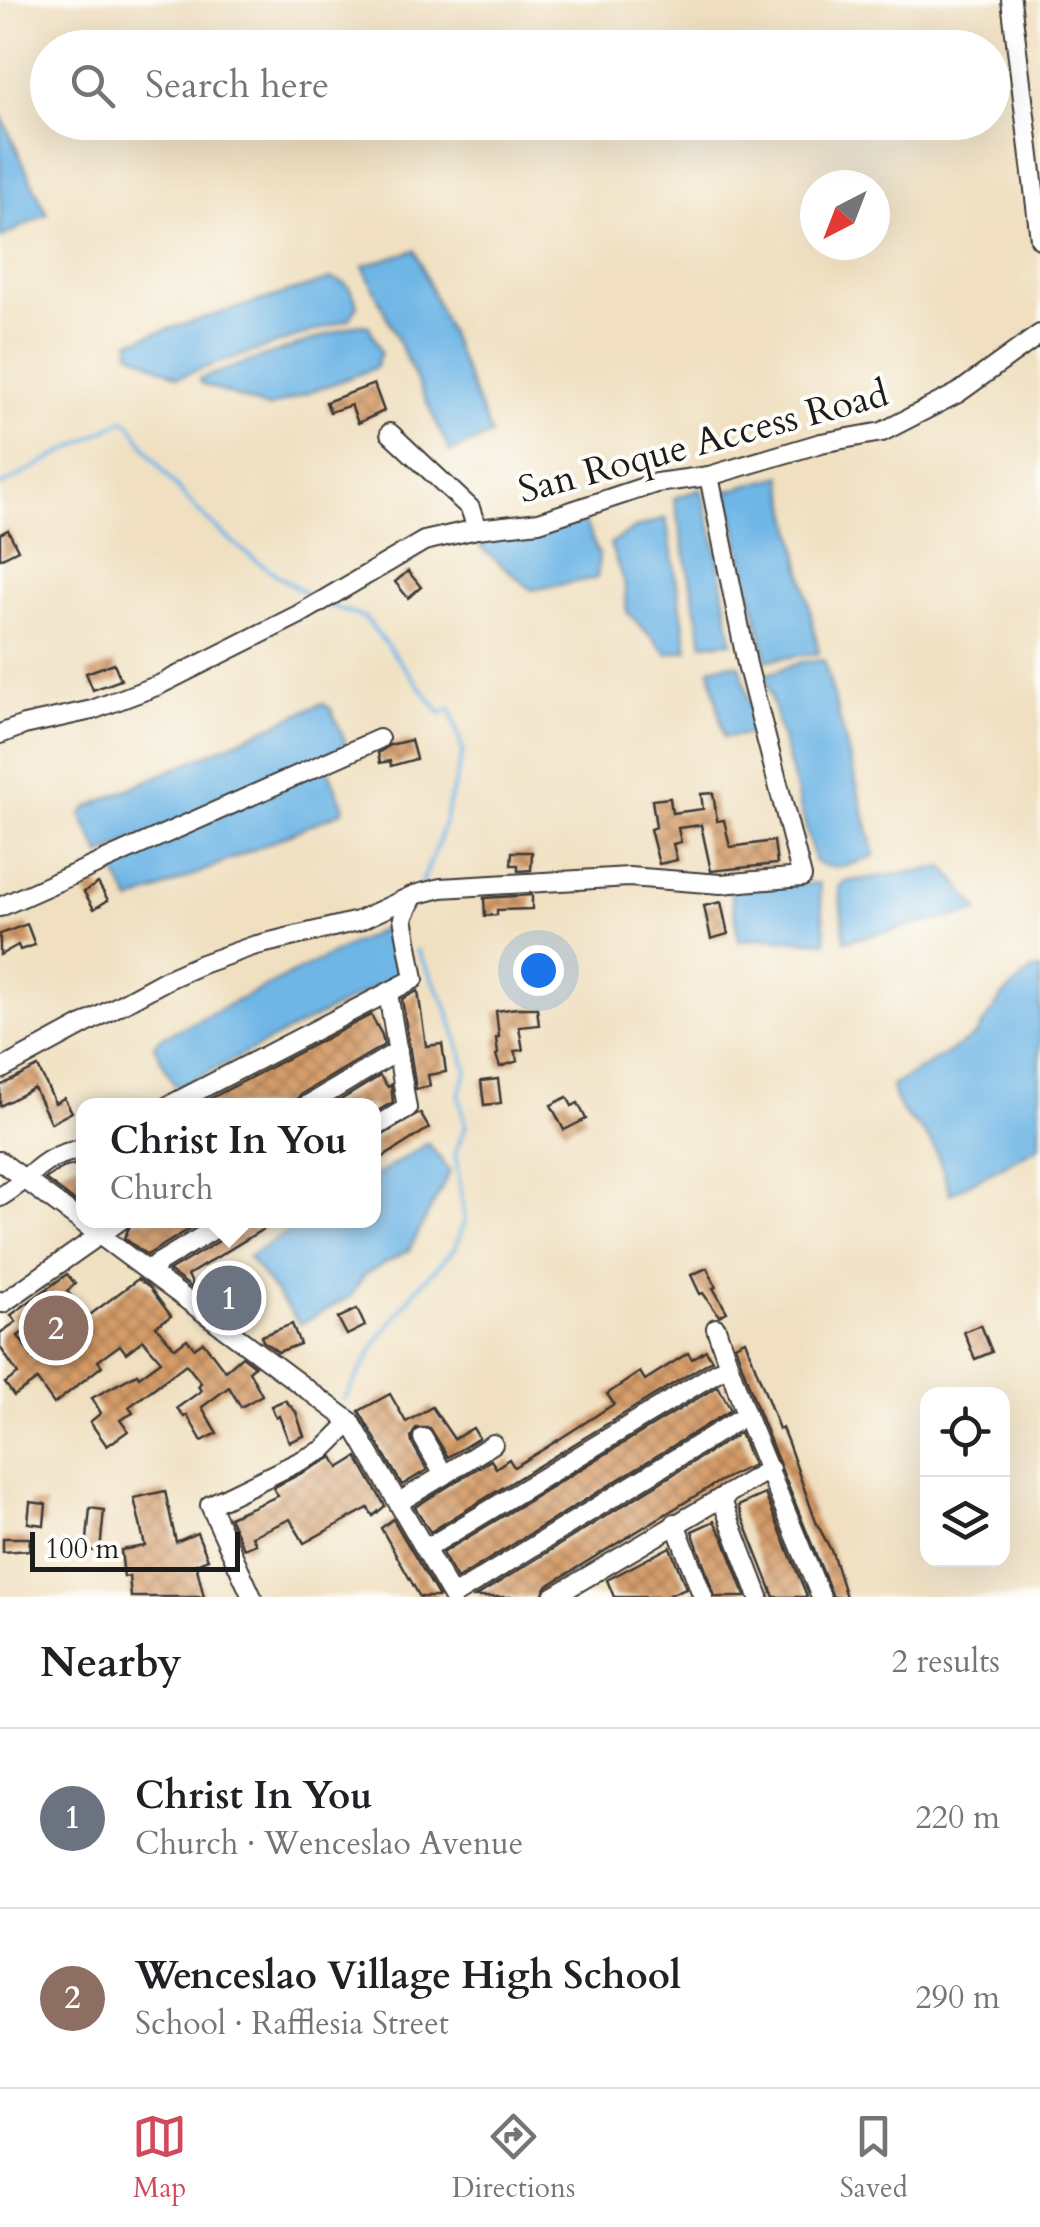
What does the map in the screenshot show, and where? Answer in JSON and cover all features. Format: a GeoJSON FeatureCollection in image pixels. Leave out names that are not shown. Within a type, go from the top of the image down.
{"type":"FeatureCollection","features":[{"type":"Feature","properties":{"kind":"street"},"geometry":{"type":"LineString","coordinates":[[1011,0],[1040,239]]}},
{"type":"Feature","properties":{"kind":"street","name":"San Roque Access Road"},"geometry":{"type":"LineString","coordinates":[[0,734],[24,724],[92,710],[160,685],[298,615],[424,542],[478,529],[538,522],[656,482],[709,476],[821,443],[882,432],[958,393],[1040,334]]}},
{"type":"Feature","properties":{"kind":"street"},"geometry":{"type":"LineString","coordinates":[[390,434],[470,508],[478,529]]}},
{"type":"Feature","properties":{"kind":"street"},"geometry":{"type":"LineString","coordinates":[[0,1070],[168,978],[252,946],[358,921],[441,888],[629,877],[721,884],[802,878],[746,664],[709,476]]}},
{"type":"Feature","properties":{"kind":"street"},"geometry":{"type":"LineString","coordinates":[[0,907],[379,739]]}},
{"type":"Feature","properties":{"kind":"street"},"geometry":{"type":"LineString","coordinates":[[184,1098],[414,979],[402,918],[413,897]]}},
{"type":"Feature","properties":{"kind":"street"},"geometry":{"type":"LineString","coordinates":[[381,1124],[407,1108],[388,993]]}},
{"type":"Feature","properties":{"kind":"street"},"geometry":{"type":"LineString","coordinates":[[319,1098],[398,1051]]}},
{"type":"Feature","properties":{"kind":"street"},"geometry":{"type":"LineString","coordinates":[[0,1197],[25,1182],[43,1161],[76,1150]]}},
{"type":"Feature","properties":{"kind":"street"},"geometry":{"type":"LineString","coordinates":[[0,1161],[76,1219]]}},
{"type":"Feature","properties":{"kind":"street"},"geometry":{"type":"LineString","coordinates":[[89,1228],[351,1422],[453,1597],[746,1414]]}},
{"type":"Feature","properties":{"kind":"street"},"geometry":{"type":"LineString","coordinates":[[0,1301],[3,1303],[110,1228]]}},
{"type":"Feature","properties":{"kind":"street"},"geometry":{"type":"LineString","coordinates":[[147,1270],[216,1228]]}},
{"type":"Feature","properties":{"kind":"street"},"geometry":{"type":"LineString","coordinates":[[716,1328],[727,1366],[820,1597]]}},
{"type":"Feature","properties":{"kind":"street"},"geometry":{"type":"LineString","coordinates":[[427,1548],[727,1366]]}},
{"type":"Feature","properties":{"kind":"street"},"geometry":{"type":"LineString","coordinates":[[252,1597],[210,1505],[324,1450],[351,1422]]}},
{"type":"Feature","properties":{"kind":"street"},"geometry":{"type":"LineString","coordinates":[[423,1438],[444,1475]]}},
{"type":"Feature","properties":{"kind":"street"},"geometry":{"type":"LineString","coordinates":[[399,1502],[493,1444]]}},
{"type":"Feature","properties":{"kind":"street"},"geometry":{"type":"LineString","coordinates":[[553,1597],[770,1469]]}},
{"type":"Feature","properties":{"kind":"street"},"geometry":{"type":"LineString","coordinates":[[722,1498],[760,1597]]}},
{"type":"Feature","properties":{"kind":"street"},"geometry":{"type":"LineString","coordinates":[[674,1523],[703,1597]]}},
{"type":"Feature","properties":{"kind":"water"},"geometry":{"type":"Polygon","coordinates":[[[0,113],[47,214],[0,238],[0,113]]]}},
{"type":"Feature","properties":{"kind":"water"},"geometry":{"type":"Polygon","coordinates":[[[415,250],[491,435],[450,452],[363,266],[415,250]]]}},
{"type":"Feature","properties":{"kind":"water"},"geometry":{"type":"Polygon","coordinates":[[[331,279],[346,284],[358,305],[350,319],[178,377],[130,352],[130,341],[331,279]]]}},
{"type":"Feature","properties":{"kind":"water"},"geometry":{"type":"Polygon","coordinates":[[[359,324],[369,326],[381,352],[375,368],[268,408],[202,384],[199,379],[359,324]]]}},
{"type":"Feature","properties":{"kind":"water"},"geometry":{"type":"Polygon","coordinates":[[[782,476],[819,653],[767,660],[727,491],[782,476]]]}},
{"type":"Feature","properties":{"kind":"water"},"geometry":{"type":"Polygon","coordinates":[[[701,489],[717,550],[732,642],[703,644],[674,498],[701,489]]]}},
{"type":"Feature","properties":{"kind":"water"},"geometry":{"type":"Polygon","coordinates":[[[666,518],[688,650],[668,654],[627,612],[625,586],[610,544],[636,528],[666,518]]]}},
{"type":"Feature","properties":{"kind":"water"},"geometry":{"type":"Polygon","coordinates":[[[584,521],[599,555],[597,578],[532,590],[480,547],[484,538],[584,521]]]}},
{"type":"Feature","properties":{"kind":"water"},"geometry":{"type":"Polygon","coordinates":[[[824,660],[875,855],[838,867],[815,862],[765,675],[802,662],[824,660]]]}},
{"type":"Feature","properties":{"kind":"water"},"geometry":{"type":"Polygon","coordinates":[[[740,665],[757,734],[724,737],[710,668],[740,665]]]}},
{"type":"Feature","properties":{"kind":"water"},"geometry":{"type":"Polygon","coordinates":[[[323,703],[331,709],[347,746],[101,855],[81,815],[88,807],[323,703]]]}},
{"type":"Feature","properties":{"kind":"water"},"geometry":{"type":"Polygon","coordinates":[[[324,768],[329,771],[344,808],[341,812],[131,902],[111,864],[324,768]]]}},
{"type":"Feature","properties":{"kind":"water"},"geometry":{"type":"Polygon","coordinates":[[[944,867],[979,911],[845,941],[839,887],[844,882],[944,867]]]}},
{"type":"Feature","properties":{"kind":"water"},"geometry":{"type":"Polygon","coordinates":[[[819,883],[826,942],[762,938],[739,941],[730,888],[819,883]]]}},
{"type":"Feature","properties":{"kind":"water"},"geometry":{"type":"Polygon","coordinates":[[[393,924],[405,954],[399,975],[179,1087],[174,1084],[154,1046],[159,1039],[393,924]]]}},
{"type":"Feature","properties":{"kind":"water"},"geometry":{"type":"Polygon","coordinates":[[[1032,970],[1040,970],[1040,1146],[950,1194],[933,1146],[899,1107],[892,1086],[975,1036],[1002,997],[1032,970]]]}},
{"type":"Feature","properties":{"kind":"water"},"geometry":{"type":"Polygon","coordinates":[[[428,1143],[450,1172],[409,1250],[364,1275],[351,1296],[300,1324],[248,1257],[294,1228],[381,1228],[381,1173],[428,1143]]]}},
{"type":"Feature","properties":{"kind":"building"},"geometry":{"type":"Polygon","coordinates":[[[374,384],[384,411],[358,423],[351,405],[330,412],[326,402],[374,384]]]}},
{"type":"Feature","properties":{"kind":"building"},"geometry":{"type":"Polygon","coordinates":[[[8,530],[18,550],[0,559],[0,534],[8,530]]]}},
{"type":"Feature","properties":{"kind":"building"},"geometry":{"type":"Polygon","coordinates":[[[408,571],[421,587],[408,598],[395,582],[408,571]]]}},
{"type":"Feature","properties":{"kind":"building"},"geometry":{"type":"Polygon","coordinates":[[[114,663],[121,680],[93,690],[86,673],[114,663]]]}},
{"type":"Feature","properties":{"kind":"building"},"geometry":{"type":"Polygon","coordinates":[[[411,740],[416,759],[391,766],[390,761],[380,763],[378,753],[390,745],[411,740]]]}},
{"type":"Feature","properties":{"kind":"building"},"geometry":{"type":"Polygon","coordinates":[[[713,793],[717,821],[724,820],[730,847],[774,841],[777,864],[711,871],[701,825],[678,828],[681,842],[673,844],[677,860],[659,864],[650,829],[656,827],[652,800],[670,798],[672,813],[703,809],[701,794],[713,793]]]}},
{"type":"Feature","properties":{"kind":"building"},"geometry":{"type":"Polygon","coordinates":[[[512,852],[532,852],[531,870],[518,871],[518,865],[511,865],[512,852]]]}},
{"type":"Feature","properties":{"kind":"building"},"geometry":{"type":"Polygon","coordinates":[[[98,883],[108,900],[94,909],[84,892],[98,883]]]}},
{"type":"Feature","properties":{"kind":"building"},"geometry":{"type":"Polygon","coordinates":[[[532,895],[532,909],[497,910],[497,915],[485,916],[484,898],[532,895]]]}},
{"type":"Feature","properties":{"kind":"building"},"geometry":{"type":"Polygon","coordinates":[[[721,902],[728,934],[711,939],[704,906],[721,902]]]}},
{"type":"Feature","properties":{"kind":"building"},"geometry":{"type":"Polygon","coordinates":[[[27,924],[35,945],[20,950],[18,945],[0,955],[0,934],[27,924]]]}},
{"type":"Feature","properties":{"kind":"building"},"geometry":{"type":"Polygon","coordinates":[[[418,991],[426,1046],[442,1044],[446,1072],[428,1075],[430,1086],[416,1089],[402,999],[418,991]]]}},
{"type":"Feature","properties":{"kind":"building"},"geometry":{"type":"Polygon","coordinates":[[[537,1008],[539,1025],[519,1027],[523,1050],[514,1051],[518,1061],[500,1067],[496,1055],[496,1011],[537,1008]]]}},
{"type":"Feature","properties":{"kind":"building"},"geometry":{"type":"Polygon","coordinates":[[[371,1015],[382,1035],[384,1045],[298,1098],[211,1098],[371,1015]]]}},
{"type":"Feature","properties":{"kind":"building"},"geometry":{"type":"Polygon","coordinates":[[[38,1067],[55,1103],[64,1098],[72,1112],[51,1123],[34,1088],[0,1106],[0,1086],[38,1067]]]}},
{"type":"Feature","properties":{"kind":"building"},"geometry":{"type":"Polygon","coordinates":[[[380,1076],[388,1087],[391,1085],[393,1102],[381,1109],[381,1098],[344,1098],[380,1076]]]}},
{"type":"Feature","properties":{"kind":"building"},"geometry":{"type":"Polygon","coordinates":[[[498,1079],[501,1103],[484,1105],[481,1081],[498,1079]]]}},
{"type":"Feature","properties":{"kind":"building"},"geometry":{"type":"Polygon","coordinates":[[[567,1097],[572,1106],[578,1103],[586,1119],[564,1130],[551,1105],[567,1097]]]}},
{"type":"Feature","properties":{"kind":"building"},"geometry":{"type":"Polygon","coordinates":[[[420,1113],[429,1128],[381,1159],[381,1136],[420,1113]]]}},
{"type":"Feature","properties":{"kind":"building"},"geometry":{"type":"Polygon","coordinates":[[[76,1164],[76,1202],[45,1179],[76,1164]]]}},
{"type":"Feature","properties":{"kind":"building"},"geometry":{"type":"Polygon","coordinates":[[[129,1228],[191,1228],[147,1255],[124,1238],[129,1228]]]}},
{"type":"Feature","properties":{"kind":"building"},"geometry":{"type":"Polygon","coordinates":[[[265,1228],[188,1275],[195,1290],[169,1271],[236,1231],[265,1228]]]}},
{"type":"Feature","properties":{"kind":"building"},"geometry":{"type":"Polygon","coordinates":[[[707,1268],[727,1312],[719,1316],[700,1294],[691,1275],[707,1268]]]}},
{"type":"Feature","properties":{"kind":"building"},"geometry":{"type":"Polygon","coordinates":[[[67,1274],[75,1284],[67,1291],[87,1317],[138,1279],[171,1316],[156,1326],[175,1348],[187,1339],[194,1348],[203,1342],[225,1371],[242,1356],[255,1366],[249,1371],[262,1395],[241,1407],[229,1387],[202,1407],[217,1433],[202,1441],[187,1415],[184,1417],[177,1408],[201,1391],[201,1383],[186,1364],[129,1407],[133,1413],[120,1420],[128,1431],[107,1446],[90,1422],[101,1413],[92,1398],[137,1374],[139,1377],[161,1361],[143,1340],[126,1353],[120,1345],[98,1361],[102,1366],[54,1404],[37,1380],[14,1396],[5,1383],[18,1374],[0,1347],[0,1333],[16,1322],[11,1315],[67,1274]],[[60,1304],[18,1336],[35,1361],[78,1328],[60,1304]]]}},
{"type":"Feature","properties":{"kind":"building"},"geometry":{"type":"Polygon","coordinates":[[[240,1275],[255,1295],[228,1315],[207,1299],[240,1275]]]}},
{"type":"Feature","properties":{"kind":"building"},"geometry":{"type":"Polygon","coordinates":[[[357,1309],[365,1326],[347,1335],[338,1318],[357,1309]]]}},
{"type":"Feature","properties":{"kind":"building"},"geometry":{"type":"Polygon","coordinates":[[[292,1324],[300,1344],[278,1352],[263,1341],[261,1336],[292,1324]]]}},
{"type":"Feature","properties":{"kind":"building"},"geometry":{"type":"Polygon","coordinates":[[[981,1325],[992,1352],[975,1359],[964,1332],[981,1325]]]}},
{"type":"Feature","properties":{"kind":"building"},"geometry":{"type":"Polygon","coordinates":[[[745,1340],[816,1522],[832,1552],[846,1597],[833,1597],[758,1411],[735,1345],[745,1340]]]}},
{"type":"Feature","properties":{"kind":"building"},"geometry":{"type":"Polygon","coordinates":[[[706,1350],[712,1360],[430,1532],[415,1507],[491,1460],[496,1468],[509,1459],[514,1467],[614,1404],[607,1394],[640,1372],[645,1380],[688,1353],[692,1359],[706,1350]]]}},
{"type":"Feature","properties":{"kind":"building"},"geometry":{"type":"Polygon","coordinates":[[[718,1386],[731,1410],[457,1579],[442,1553],[718,1386]]]}},
{"type":"Feature","properties":{"kind":"building"},"geometry":{"type":"Polygon","coordinates":[[[390,1394],[406,1422],[432,1407],[454,1439],[473,1428],[479,1438],[448,1457],[430,1428],[416,1428],[412,1443],[427,1470],[402,1485],[359,1411],[390,1394]]]}},
{"type":"Feature","properties":{"kind":"building"},"geometry":{"type":"Polygon","coordinates":[[[285,1400],[296,1412],[304,1436],[289,1442],[271,1406],[285,1400]]]}},
{"type":"Feature","properties":{"kind":"building"},"geometry":{"type":"Polygon","coordinates":[[[740,1433],[753,1465],[547,1586],[541,1597],[475,1597],[740,1433]]]}},
{"type":"Feature","properties":{"kind":"building"},"geometry":{"type":"Polygon","coordinates":[[[333,1457],[339,1468],[357,1457],[385,1506],[373,1516],[368,1508],[304,1543],[290,1519],[252,1536],[256,1544],[244,1549],[229,1517],[278,1496],[273,1488],[333,1457]]]}},
{"type":"Feature","properties":{"kind":"building"},"geometry":{"type":"Polygon","coordinates":[[[165,1491],[176,1542],[197,1533],[208,1559],[196,1564],[204,1597],[131,1597],[121,1550],[145,1546],[134,1498],[165,1491]]]}},
{"type":"Feature","properties":{"kind":"building"},"geometry":{"type":"Polygon","coordinates":[[[765,1494],[807,1596],[774,1597],[738,1506],[765,1494]]]}},
{"type":"Feature","properties":{"kind":"building"},"geometry":{"type":"Polygon","coordinates":[[[30,1502],[46,1504],[44,1525],[28,1523],[30,1502]]]}},
{"type":"Feature","properties":{"kind":"building"},"geometry":{"type":"Polygon","coordinates":[[[90,1508],[104,1510],[100,1551],[86,1550],[90,1508]]]}},
{"type":"Feature","properties":{"kind":"building"},"geometry":{"type":"Polygon","coordinates":[[[393,1519],[439,1597],[420,1597],[381,1528],[393,1519]]]}},
{"type":"Feature","properties":{"kind":"building"},"geometry":{"type":"Polygon","coordinates":[[[714,1521],[746,1597],[715,1597],[692,1531],[714,1521]]]}},
{"type":"Feature","properties":{"kind":"building"},"geometry":{"type":"Polygon","coordinates":[[[3,1538],[30,1538],[29,1550],[3,1552],[3,1538]]]}},
{"type":"Feature","properties":{"kind":"building"},"geometry":{"type":"Polygon","coordinates":[[[670,1547],[686,1588],[665,1597],[614,1597],[607,1580],[670,1547]]]}},
{"type":"Feature","properties":{"kind":"waterway"},"geometry":{"type":"LineString","coordinates":[[0,486],[124,420],[190,503],[212,524],[259,563],[315,599]]}},
{"type":"Feature","properties":{"kind":"waterway"},"geometry":{"type":"LineString","coordinates":[[328,605],[365,618],[441,713],[451,709],[463,752],[439,841],[421,885]]}},
{"type":"Feature","properties":{"kind":"waterway"},"geometry":{"type":"LineString","coordinates":[[344,1400],[379,1339],[418,1287],[455,1248],[465,1220],[455,1152],[466,1126],[459,1095],[467,1070],[446,1005],[417,950]]}},
{"type":"Feature","properties":{"kind":"place","name":"Christ In You"},"geometry":{"type":"Point","coordinates":[229,1298]}},
{"type":"Feature","properties":{"kind":"place","name":"Wenceslao Village High School"},"geometry":{"type":"Point","coordinates":[56,1328]}}]}
